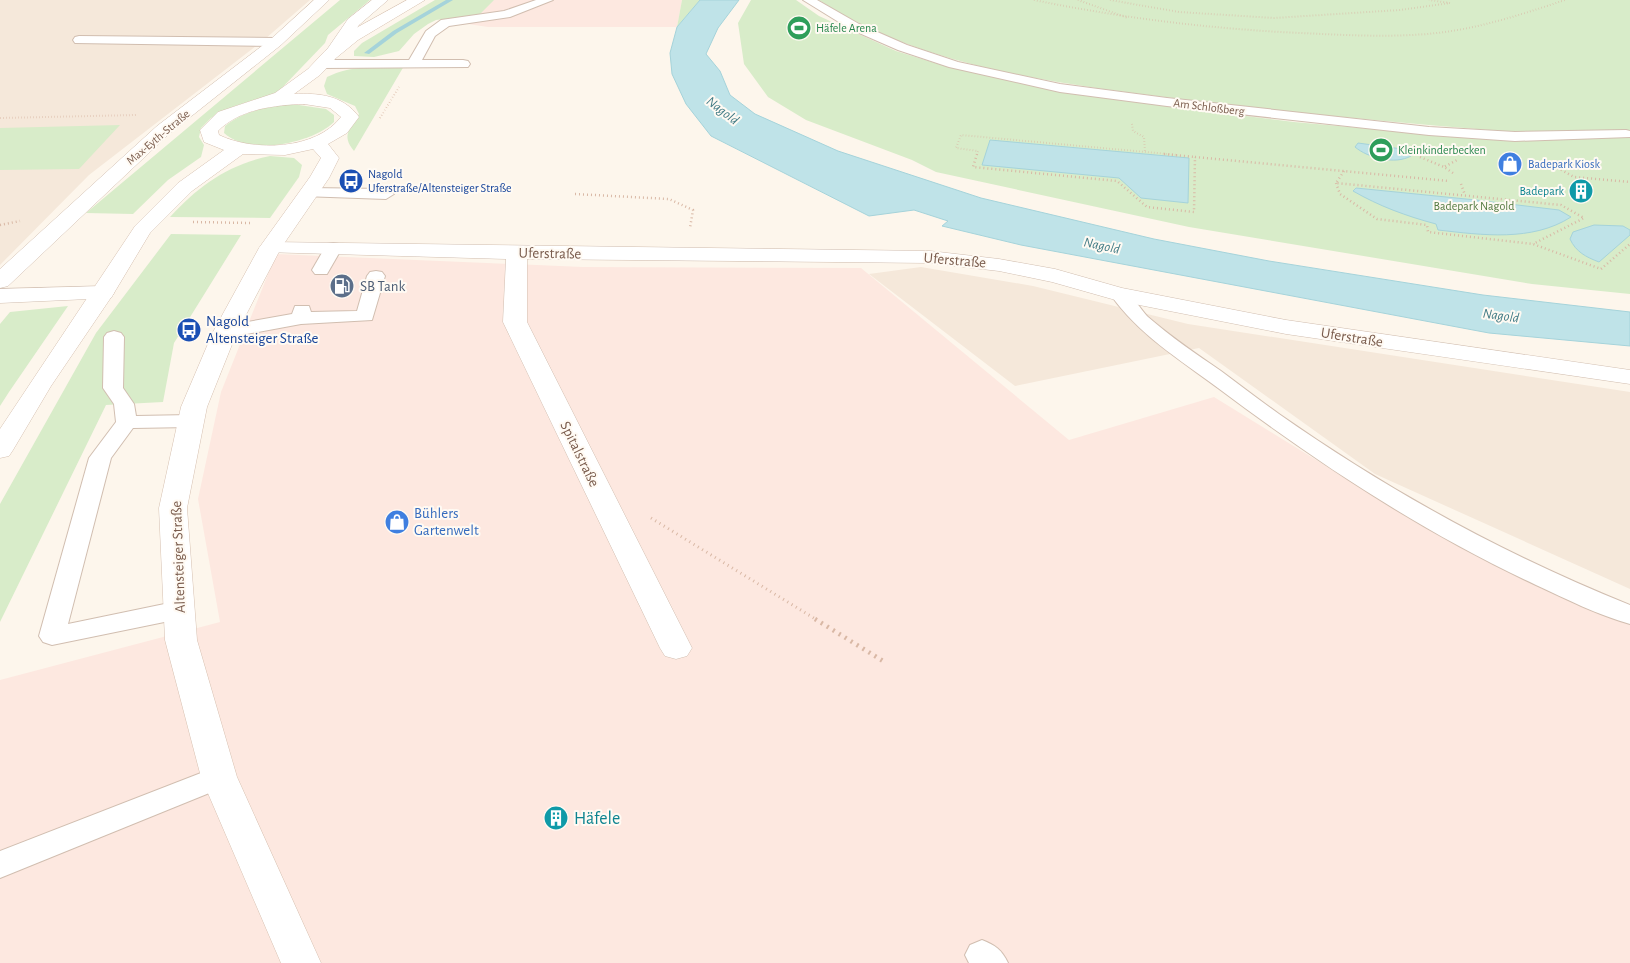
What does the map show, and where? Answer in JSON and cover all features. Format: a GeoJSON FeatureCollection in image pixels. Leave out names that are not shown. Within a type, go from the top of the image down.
{"type":"FeatureCollection","features":[{"type":"Feature","properties":{"kind":"street","name":"Max-Eyth-Straße"},"geometry":{"type":"LineString","coordinates":[[0,282],[163,130],[276,42],[322,0]]}},
{"type":"Feature","properties":{"kind":"street"},"geometry":{"type":"LineString","coordinates":[[273,101],[288,92],[299,80],[318,68],[334,51],[353,22],[381,0]]}},
{"type":"Feature","properties":{"kind":"street"},"geometry":{"type":"LineString","coordinates":[[334,51],[388,15],[418,0]]}},
{"type":"Feature","properties":{"kind":"street"},"geometry":{"type":"LineString","coordinates":[[317,100],[314,88],[318,68]]}},
{"type":"Feature","properties":{"kind":"street"},"geometry":{"type":"LineString","coordinates":[[317,100],[340,106],[346,109],[350,116],[346,125],[334,134],[316,142],[277,150],[238,149],[220,145],[210,138],[209,130],[216,121],[230,112],[273,101],[317,100]]}},
{"type":"Feature","properties":{"kind":"street","name":"Altensteiger Straße"},"geometry":{"type":"LineString","coordinates":[[301,963],[219,777],[181,640],[173,508],[194,407],[225,332],[278,236],[330,158],[316,142]]}},
{"type":"Feature","properties":{"kind":"street"},"geometry":{"type":"LineString","coordinates":[[0,450],[38,386],[103,293],[142,230],[185,187],[238,149]]}},
{"type":"Feature","properties":{"kind":"street","name":"Uferstraße"},"geometry":{"type":"LineString","coordinates":[[278,236],[332,248],[518,253],[930,257],[999,265],[1055,276],[1120,294],[1286,327],[1630,377]]}},
{"type":"Feature","properties":{"kind":"street","name":"Spitalstraße"},"geometry":{"type":"LineString","coordinates":[[518,253],[515,322],[676,648]]}},
{"type":"Feature","properties":{"kind":"street"},"geometry":{"type":"LineString","coordinates":[[0,296],[103,293]]}},
{"type":"Feature","properties":{"kind":"lane"},"geometry":{"type":"LineString","coordinates":[[413,64],[430,34],[445,23],[506,14],[547,0]]}},
{"type":"Feature","properties":{"kind":"lane","name":"Am Schloßberg"},"geometry":{"type":"LineString","coordinates":[[809,0],[860,30],[893,44],[951,62],[1051,85],[1224,109],[1440,131],[1501,136],[1626,134]]}},
{"type":"Feature","properties":{"kind":"lane"},"geometry":{"type":"LineString","coordinates":[[79,40],[276,42]]}},
{"type":"Feature","properties":{"kind":"lane"},"geometry":{"type":"LineString","coordinates":[[318,68],[463,64]]}},
{"type":"Feature","properties":{"kind":"lane"},"geometry":{"type":"LineString","coordinates":[[308,193],[386,194]]}},
{"type":"Feature","properties":{"kind":"lane"},"geometry":{"type":"LineString","coordinates":[[321,270],[332,248]]}},
{"type":"Feature","properties":{"kind":"lane"},"geometry":{"type":"LineString","coordinates":[[225,332],[301,314],[365,316],[376,276]]}},
{"type":"Feature","properties":{"kind":"lane"},"geometry":{"type":"LineString","coordinates":[[1120,294],[1139,318],[1263,413],[1330,461],[1450,533],[1586,598],[1630,615]]}},
{"type":"Feature","properties":{"kind":"lane"},"geometry":{"type":"LineString","coordinates":[[114,337],[113,388],[124,404],[126,422],[100,458],[52,636],[179,610]]}},
{"type":"Feature","properties":{"kind":"lane"},"geometry":{"type":"LineString","coordinates":[[126,422],[191,421]]}},
{"type":"Feature","properties":{"kind":"lane"},"geometry":{"type":"LineString","coordinates":[[0,865],[219,777]]}},
{"type":"Feature","properties":{"kind":"path"},"geometry":{"type":"LineString","coordinates":[[1034,0],[1131,19],[1275,32],[1391,36],[1454,30],[1502,21],[1565,0]]}},
{"type":"Feature","properties":{"kind":"path"},"geometry":{"type":"LineString","coordinates":[[1078,0],[1112,10],[1131,19]]}},
{"type":"Feature","properties":{"kind":"path"},"geometry":{"type":"LineString","coordinates":[[1110,0],[1179,12],[1274,18],[1400,10],[1450,3],[1429,0]]}},
{"type":"Feature","properties":{"kind":"path"},"geometry":{"type":"LineString","coordinates":[[0,118],[184,114]]}},
{"type":"Feature","properties":{"kind":"path"},"geometry":{"type":"LineString","coordinates":[[1195,157],[1194,212],[1147,206],[1117,181],[973,167],[978,151],[956,148],[961,135],[1344,171],[1449,181]]}},
{"type":"Feature","properties":{"kind":"path"},"geometry":{"type":"LineString","coordinates":[[1420,157],[1444,167]]}},
{"type":"Feature","properties":{"kind":"path"},"geometry":{"type":"LineString","coordinates":[[1336,183],[1344,171]]}},
{"type":"Feature","properties":{"kind":"path"},"geometry":{"type":"LineString","coordinates":[[1574,177],[1630,182]]}},
{"type":"Feature","properties":{"kind":"path"},"geometry":{"type":"LineString","coordinates":[[1336,183],[1561,205],[1584,218],[1533,244]]}},
{"type":"Feature","properties":{"kind":"path"},"geometry":{"type":"LineString","coordinates":[[1336,183],[1340,194],[1377,219],[1427,225],[1428,232],[1533,244],[1601,269],[1630,244]]}},
{"type":"Feature","properties":{"kind":"path"},"geometry":{"type":"LineString","coordinates":[[1461,184],[1465,195]]}},
{"type":"Feature","properties":{"kind":"path"},"geometry":{"type":"LineString","coordinates":[[575,194],[669,199],[693,210],[685,255]]}},
{"type":"Feature","properties":{"kind":"path"},"geometry":{"type":"LineString","coordinates":[[0,225],[28,219]]}},
{"type":"Feature","properties":{"kind":"path"},"geometry":{"type":"LineString","coordinates":[[193,222],[278,236]]}},
{"type":"Feature","properties":{"kind":"path"},"geometry":{"type":"LineString","coordinates":[[644,514],[883,661]]}},
{"type":"Feature","properties":{"kind":"shaded area"},"geometry":{"type":"Polygon","coordinates":[[[0,0],[310,0],[265,39],[89,175],[0,265],[0,0]]]}},
{"type":"Feature","properties":{"kind":"shaded area"},"geometry":{"type":"Polygon","coordinates":[[[487,0],[682,0],[677,27],[488,27],[468,24],[487,0]]]}},
{"type":"Feature","properties":{"kind":"shaded area"},"geometry":{"type":"Polygon","coordinates":[[[276,254],[583,267],[861,268],[1069,440],[1214,397],[1386,503],[1630,622],[1630,963],[0,963],[0,680],[220,622],[198,499],[221,392],[276,254]]]}},
{"type":"Feature","properties":{"kind":"shaded area"},"geometry":{"type":"Polygon","coordinates":[[[921,267],[1033,286],[1188,324],[1630,392],[1630,589],[1375,474],[1199,348],[1015,386],[869,274],[921,267]]]}},
{"type":"Feature","properties":{"kind":"green space"},"geometry":{"type":"Polygon","coordinates":[[[340,0],[370,0],[328,35],[325,43],[277,93],[235,106],[211,118],[201,128],[199,137],[204,145],[201,157],[168,180],[133,214],[86,213],[340,0]]]}},
{"type":"Feature","properties":{"kind":"green space"},"geometry":{"type":"Polygon","coordinates":[[[435,0],[494,0],[479,15],[436,20],[428,24],[414,34],[399,51],[374,57],[354,56],[354,51],[362,43],[435,0]]]}},
{"type":"Feature","properties":{"kind":"green space"},"geometry":{"type":"Polygon","coordinates":[[[682,0],[700,0],[677,27],[682,0]]]}},
{"type":"Feature","properties":{"kind":"green space","name":"Badepark Nagold"},"geometry":{"type":"Polygon","coordinates":[[[751,0],[796,0],[819,16],[896,51],[945,66],[1046,89],[1294,122],[1495,140],[1489,130],[1219,104],[1041,79],[947,57],[902,42],[859,23],[819,0],[1630,0],[1630,294],[1532,284],[1189,227],[936,172],[912,160],[806,120],[768,97],[744,64],[738,23],[751,0]]]}},
{"type":"Feature","properties":{"kind":"green space"},"geometry":{"type":"Polygon","coordinates":[[[404,66],[354,151],[347,136],[359,114],[355,106],[327,94],[324,86],[327,77],[346,70],[404,66]]]}},
{"type":"Feature","properties":{"kind":"green space"},"geometry":{"type":"Polygon","coordinates":[[[292,104],[326,109],[334,115],[334,122],[324,130],[311,136],[280,144],[248,144],[235,140],[224,133],[225,126],[241,116],[266,108],[292,104]]]}},
{"type":"Feature","properties":{"kind":"green space"},"geometry":{"type":"Polygon","coordinates":[[[120,125],[79,169],[0,170],[0,128],[120,125]]]}},
{"type":"Feature","properties":{"kind":"green space"},"geometry":{"type":"Polygon","coordinates":[[[270,156],[294,158],[302,165],[299,177],[270,218],[170,217],[203,186],[215,178],[241,165],[270,156]]]}},
{"type":"Feature","properties":{"kind":"green space"},"geometry":{"type":"Polygon","coordinates":[[[171,234],[241,235],[174,343],[163,402],[106,405],[0,622],[0,504],[96,333],[171,234]]]}},
{"type":"Feature","properties":{"kind":"green space"},"geometry":{"type":"Polygon","coordinates":[[[68,306],[0,406],[0,324],[10,312],[68,306]]]}},
{"type":"Feature","properties":{"kind":"water","name":"Nagold"},"geometry":{"type":"Polygon","coordinates":[[[700,0],[739,0],[718,28],[706,54],[720,71],[730,95],[755,114],[838,151],[981,198],[1154,239],[1269,261],[1483,295],[1630,312],[1630,346],[1489,333],[1021,245],[942,226],[948,221],[914,210],[869,216],[711,136],[686,104],[672,74],[670,53],[677,27],[700,0]]]}},
{"type":"Feature","properties":{"kind":"water"},"geometry":{"type":"Polygon","coordinates":[[[990,140],[1189,158],[1188,203],[1141,198],[1119,178],[982,165],[990,140]]]}},
{"type":"Feature","properties":{"kind":"water","name":"Kleinkinderbecken"},"geometry":{"type":"Polygon","coordinates":[[[1358,143],[1402,149],[1411,156],[1397,160],[1382,159],[1360,151],[1355,147],[1358,143]]]}},
{"type":"Feature","properties":{"kind":"water"},"geometry":{"type":"Polygon","coordinates":[[[1356,188],[1559,210],[1571,217],[1556,225],[1540,230],[1506,235],[1438,230],[1436,224],[1383,206],[1353,191],[1356,188]]]}},
{"type":"Feature","properties":{"kind":"water"},"geometry":{"type":"Polygon","coordinates":[[[1594,225],[1623,226],[1630,230],[1630,235],[1599,262],[1582,253],[1570,239],[1573,232],[1594,225]]]}},
{"type":"Feature","properties":{"kind":"waterway"},"geometry":{"type":"LineString","coordinates":[[367,53],[395,32],[450,0]]}},
{"type":"Feature","properties":{"kind":"place","name":"Häfele Arena"},"geometry":{"type":"Point","coordinates":[799,28]}},
{"type":"Feature","properties":{"kind":"place","name":"Kleinkinderbecken"},"geometry":{"type":"Point","coordinates":[1381,150]}},
{"type":"Feature","properties":{"kind":"place","name":"Badepark Kiosk"},"geometry":{"type":"Point","coordinates":[1510,164]}},
{"type":"Feature","properties":{"kind":"place","name":"Nagold Uferstraße/Altensteiger Straße"},"geometry":{"type":"Point","coordinates":[351,181]}},
{"type":"Feature","properties":{"kind":"place","name":"Badepark"},"geometry":{"type":"Point","coordinates":[1581,191]}},
{"type":"Feature","properties":{"kind":"place","name":"SB Tank"},"geometry":{"type":"Point","coordinates":[342,286]}},
{"type":"Feature","properties":{"kind":"place","name":"Nagold Altensteiger Straße"},"geometry":{"type":"Point","coordinates":[189,330]}},
{"type":"Feature","properties":{"kind":"place","name":"Bühlers Gartenwelt"},"geometry":{"type":"Point","coordinates":[397,522]}},
{"type":"Feature","properties":{"kind":"place","name":"Häfele"},"geometry":{"type":"Point","coordinates":[556,818]}}]}
